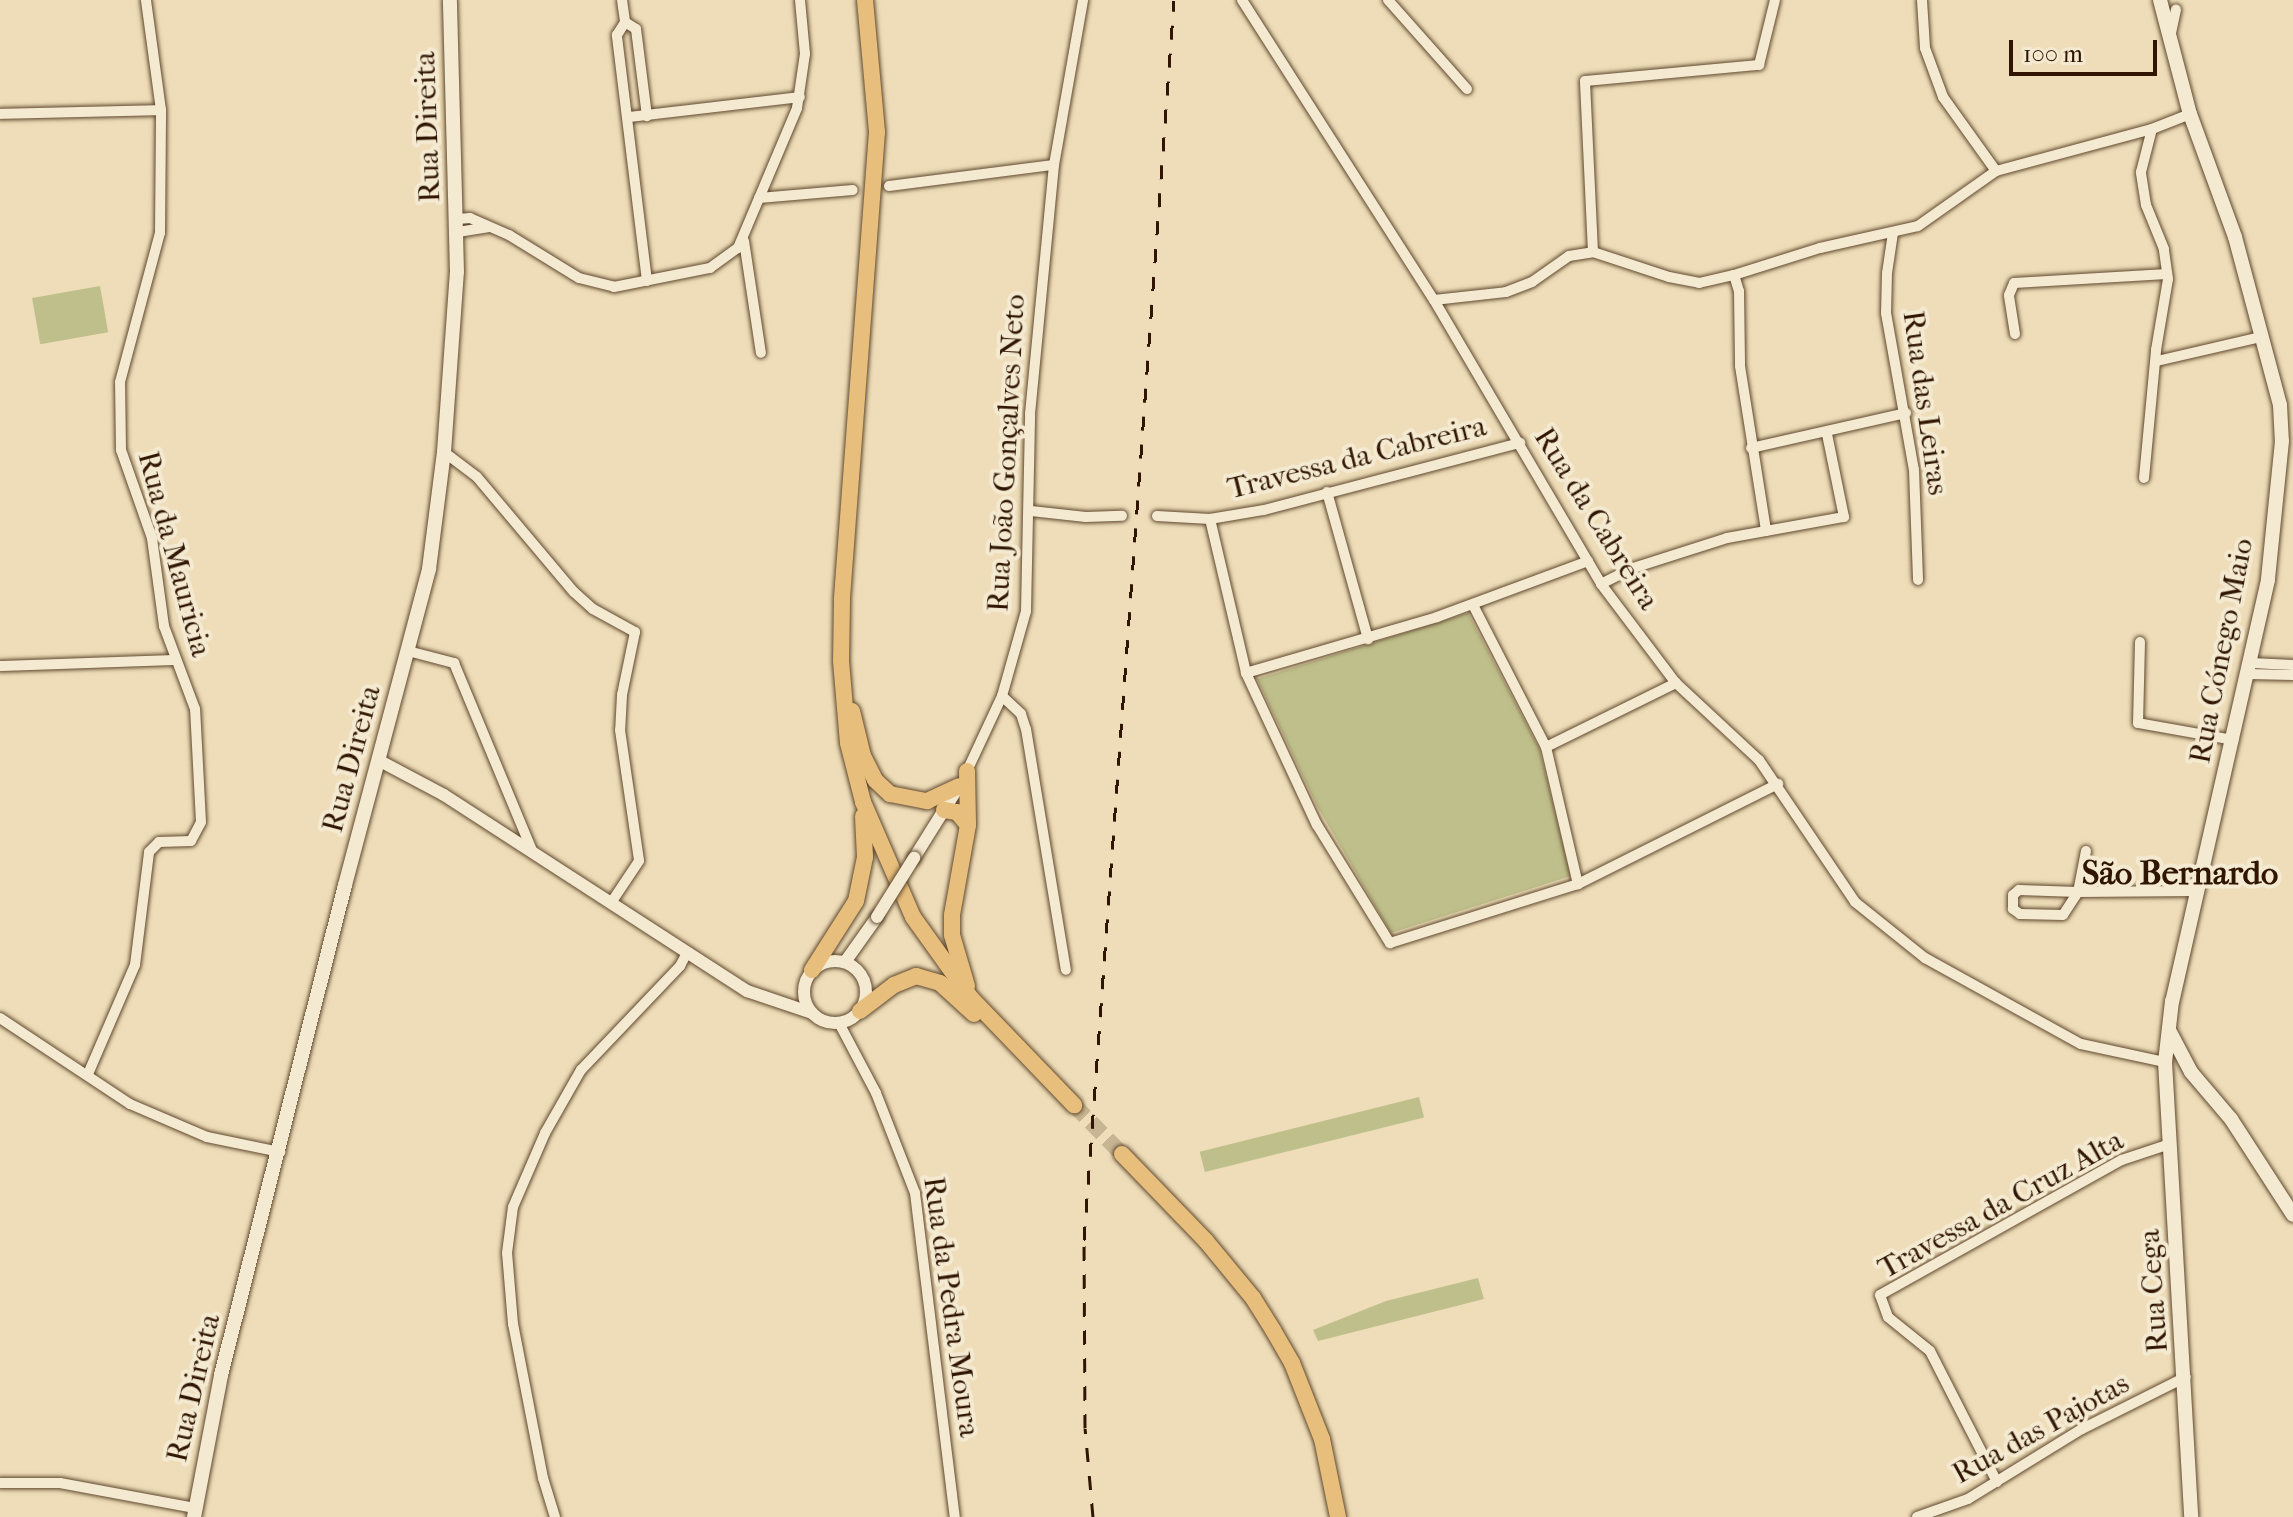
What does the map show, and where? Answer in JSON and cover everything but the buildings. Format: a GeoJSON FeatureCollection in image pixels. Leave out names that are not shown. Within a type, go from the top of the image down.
{"type":"FeatureCollection","features":[{"type":"Feature","properties":{"kind":"main road","name":"Rua Direita"},"geometry":{"type":"LineString","coordinates":[[195,1512],[221,1375],[429,569],[444,452],[458,226],[450,0]]}},
{"type":"Feature","properties":{"kind":"main road"},"geometry":{"type":"LineString","coordinates":[[865,0],[877,132],[842,600],[841,661],[848,743],[863,802],[913,917],[971,998],[1074,1105]]}},
{"type":"Feature","properties":{"kind":"main road","name":"Rua Cónego Maio"},"geometry":{"type":"LineString","coordinates":[[2160,0],[2190,114],[2235,237],[2280,405],[2282,441],[2268,580],[2172,1001],[2165,1062]]}},
{"type":"Feature","properties":{"kind":"main road"},"geometry":{"type":"LineString","coordinates":[[841,661],[863,756],[875,780],[890,794],[927,801],[942,814],[957,812],[968,825]]}},
{"type":"Feature","properties":{"kind":"main road"},"geometry":{"type":"LineString","coordinates":[[927,801],[963,779],[968,825],[952,915],[952,935],[971,998]]}},
{"type":"Feature","properties":{"kind":"main road"},"geometry":{"type":"LineString","coordinates":[[812,970],[856,901],[863,880],[863,802]]}},
{"type":"Feature","properties":{"kind":"main road"},"geometry":{"type":"LineString","coordinates":[[860,1011],[905,978],[927,977],[940,983],[1015,1047]]}},
{"type":"Feature","properties":{"kind":"main road"},"geometry":{"type":"LineString","coordinates":[[2170,1032],[2191,1072],[2231,1119],[2293,1215]]}},
{"type":"Feature","properties":{"kind":"main road"},"geometry":{"type":"LineString","coordinates":[[2165,1062],[2179,1063],[2191,1072]]}},
{"type":"Feature","properties":{"kind":"main road","name":"Rua Cega"},"geometry":{"type":"LineString","coordinates":[[2165,1062],[2186,1377],[2191,1517]]}},
{"type":"Feature","properties":{"kind":"main road"},"geometry":{"type":"LineString","coordinates":[[1122,1154],[1206,1241],[1253,1298],[1273,1330],[1292,1363],[1322,1439],[1338,1517]]}},
{"type":"Feature","properties":{"kind":"street","name":"Rua da Mauricia"},"geometry":{"type":"LineString","coordinates":[[88,1074],[135,965],[149,852],[159,842],[191,841],[201,822],[199,734],[195,709],[164,626],[152,538],[125,466],[119,413],[123,371],[160,233],[161,110],[146,0]]}},
{"type":"Feature","properties":{"kind":"street"},"geometry":{"type":"LineString","coordinates":[[622,0],[625,22],[617,35],[630,117],[647,281]]}},
{"type":"Feature","properties":{"kind":"street"},"geometry":{"type":"LineString","coordinates":[[458,226],[470,218],[531,247],[579,278],[614,287],[710,268],[738,248],[800,97],[805,54],[800,0]]}},
{"type":"Feature","properties":{"kind":"street","name":"Rua João Gonçalves Neto"},"geometry":{"type":"LineString","coordinates":[[845,962],[877,917],[963,779],[1002,696],[1026,611],[1031,511],[1030,414],[1054,165],[1083,0]]}},
{"type":"Feature","properties":{"kind":"street","name":"Rua da Cabreira"},"geometry":{"type":"LineString","coordinates":[[1242,0],[1434,300],[1601,584],[1676,683],[1759,760],[1855,902],[1925,958],[2081,1044],[2165,1062]]}},
{"type":"Feature","properties":{"kind":"street"},"geometry":{"type":"LineString","coordinates":[[1388,0],[1467,89]]}},
{"type":"Feature","properties":{"kind":"street"},"geometry":{"type":"LineString","coordinates":[[1593,252],[1585,81],[1759,65],[1775,0]]}},
{"type":"Feature","properties":{"kind":"street"},"geometry":{"type":"LineString","coordinates":[[1922,0],[1925,48],[1943,97],[1996,171]]}},
{"type":"Feature","properties":{"kind":"street"},"geometry":{"type":"LineString","coordinates":[[2166,0],[2168,9],[2178,5]]}},
{"type":"Feature","properties":{"kind":"street"},"geometry":{"type":"LineString","coordinates":[[2169,42],[2178,5]]}},
{"type":"Feature","properties":{"kind":"street"},"geometry":{"type":"LineString","coordinates":[[625,22],[636,29],[647,116]]}},
{"type":"Feature","properties":{"kind":"street"},"geometry":{"type":"LineString","coordinates":[[630,117],[800,97]]}},
{"type":"Feature","properties":{"kind":"street"},"geometry":{"type":"LineString","coordinates":[[0,114],[161,110]]}},
{"type":"Feature","properties":{"kind":"street"},"geometry":{"type":"LineString","coordinates":[[1434,300],[1506,292],[1532,282],[1569,256],[1593,252],[1669,277],[1699,283],[1734,275],[1820,248],[1918,226],[1941,213],[1996,171],[2152,129],[2190,114]]}},
{"type":"Feature","properties":{"kind":"street"},"geometry":{"type":"LineString","coordinates":[[2144,478],[2156,350],[2167,274],[2164,249],[2146,205],[2141,172],[2152,129]]}},
{"type":"Feature","properties":{"kind":"street"},"geometry":{"type":"LineString","coordinates":[[889,186],[1054,165]]}},
{"type":"Feature","properties":{"kind":"street"},"geometry":{"type":"LineString","coordinates":[[759,198],[853,190]]}},
{"type":"Feature","properties":{"kind":"street"},"geometry":{"type":"LineString","coordinates":[[744,233],[761,353]]}},
{"type":"Feature","properties":{"kind":"street","name":"Rua das Leiras"},"geometry":{"type":"LineString","coordinates":[[1893,233],[1887,273],[1886,313],[1914,470],[1918,580]]}},
{"type":"Feature","properties":{"kind":"street"},"geometry":{"type":"LineString","coordinates":[[2015,334],[2009,295],[2014,283],[2167,274]]}},
{"type":"Feature","properties":{"kind":"street"},"geometry":{"type":"LineString","coordinates":[[1734,275],[1739,291],[1740,366],[1766,531]]}},
{"type":"Feature","properties":{"kind":"street"},"geometry":{"type":"LineString","coordinates":[[2157,361],[2261,337]]}},
{"type":"Feature","properties":{"kind":"street"},"geometry":{"type":"LineString","coordinates":[[1751,448],[1827,434],[1906,413]]}},
{"type":"Feature","properties":{"kind":"street"},"geometry":{"type":"LineString","coordinates":[[1601,584],[1630,569],[1727,538],[1844,517],[1827,434]]}},
{"type":"Feature","properties":{"kind":"street","name":"Travessa da Cabreira"},"geometry":{"type":"LineString","coordinates":[[1157,516],[1210,519],[1264,510],[1520,443]]}},
{"type":"Feature","properties":{"kind":"street"},"geometry":{"type":"LineString","coordinates":[[444,452],[477,477],[574,592],[593,609],[635,632],[622,695],[620,730],[639,861],[611,903]]}},
{"type":"Feature","properties":{"kind":"street"},"geometry":{"type":"LineString","coordinates":[[1327,492],[1368,639]]}},
{"type":"Feature","properties":{"kind":"street"},"geometry":{"type":"LineString","coordinates":[[1031,511],[1086,517],[1122,516]]}},
{"type":"Feature","properties":{"kind":"street"},"geometry":{"type":"LineString","coordinates":[[1210,519],[1246,673],[1317,825],[1390,943],[1578,884],[1778,784]]}},
{"type":"Feature","properties":{"kind":"street"},"geometry":{"type":"LineString","coordinates":[[1246,673],[1368,639],[1473,605],[1588,561]]}},
{"type":"Feature","properties":{"kind":"street"},"geometry":{"type":"LineString","coordinates":[[1473,605],[1546,747],[1578,884]]}},
{"type":"Feature","properties":{"kind":"street"},"geometry":{"type":"LineString","coordinates":[[2140,642],[2138,723],[2233,740]]}},
{"type":"Feature","properties":{"kind":"street"},"geometry":{"type":"LineString","coordinates":[[408,651],[454,663],[532,850]]}},
{"type":"Feature","properties":{"kind":"street"},"geometry":{"type":"LineString","coordinates":[[0,666],[176,660]]}},
{"type":"Feature","properties":{"kind":"street"},"geometry":{"type":"LineString","coordinates":[[2250,669],[2293,665]]}},
{"type":"Feature","properties":{"kind":"street"},"geometry":{"type":"LineString","coordinates":[[2250,669],[2293,675]]}},
{"type":"Feature","properties":{"kind":"street"},"geometry":{"type":"LineString","coordinates":[[1546,747],[1676,683]]}},
{"type":"Feature","properties":{"kind":"street"},"geometry":{"type":"LineString","coordinates":[[1002,696],[1021,714],[1026,729],[1066,970]]}},
{"type":"Feature","properties":{"kind":"street"},"geometry":{"type":"LineString","coordinates":[[380,761],[414,776],[747,991],[778,1003],[812,1013],[829,1023],[839,1023],[860,1011],[867,993],[861,974],[845,962],[828,962],[812,970],[804,989],[778,1003]]}},
{"type":"Feature","properties":{"kind":"street"},"geometry":{"type":"LineString","coordinates":[[2086,851],[2078,892],[2063,915],[2020,914],[2013,909],[2013,895],[2019,890],[2078,892],[2196,891]]}},
{"type":"Feature","properties":{"kind":"street"},"geometry":{"type":"LineString","coordinates":[[555,1517],[543,1478],[513,1324],[507,1253],[513,1207],[545,1133],[581,1070],[680,966],[687,953]]}},
{"type":"Feature","properties":{"kind":"street"},"geometry":{"type":"LineString","coordinates":[[804,989],[812,1013]]}},
{"type":"Feature","properties":{"kind":"street"},"geometry":{"type":"LineString","coordinates":[[0,1018],[130,1104],[207,1137],[280,1152]]}},
{"type":"Feature","properties":{"kind":"street","name":"Rua da Pedra Moura"},"geometry":{"type":"LineString","coordinates":[[839,1023],[876,1093],[915,1193],[955,1517]]}},
{"type":"Feature","properties":{"kind":"street","name":"Travessa da Cruz Alta"},"geometry":{"type":"LineString","coordinates":[[1997,1482],[1930,1351],[1888,1317],[1880,1295],[2122,1160],[2170,1144]]}},
{"type":"Feature","properties":{"kind":"street","name":"Rua das Pajotas"},"geometry":{"type":"LineString","coordinates":[[1917,1517],[1968,1499],[2082,1429],[2186,1377]]}},
{"type":"Feature","properties":{"kind":"street"},"geometry":{"type":"LineString","coordinates":[[0,1483],[60,1483],[195,1512]]}},
{"type":"Feature","properties":{"kind":"green space"},"geometry":{"type":"Polygon","coordinates":[[[100,286],[108,332],[40,344],[32,298],[100,286]]]}},
{"type":"Feature","properties":{"kind":"green space"},"geometry":{"type":"Polygon","coordinates":[[[1468,613],[1539,748],[1571,876],[1391,933],[1317,806],[1257,679],[1468,613]]]}},
{"type":"Feature","properties":{"kind":"green space"},"geometry":{"type":"Polygon","coordinates":[[[1419,1097],[1424,1117],[1205,1172],[1200,1152],[1419,1097]]]}},
{"type":"Feature","properties":{"kind":"green space"},"geometry":{"type":"Polygon","coordinates":[[[1478,1278],[1484,1299],[1318,1341],[1313,1330],[1386,1301],[1478,1278]]]}},
{"type":"Feature","properties":{"kind":"tunnel"},"geometry":{"type":"LineString","coordinates":[[1074,1105],[1122,1154]]}},
{"type":"Feature","properties":{"kind":"railway"},"geometry":{"type":"LineString","coordinates":[[1093,1517],[1085,1428],[1084,1240],[1174,0]]}},
{"type":"Feature","properties":{"kind":"district","name":"São Bernardo"},"geometry":{"type":"Point","coordinates":[2180,874]}}]}
